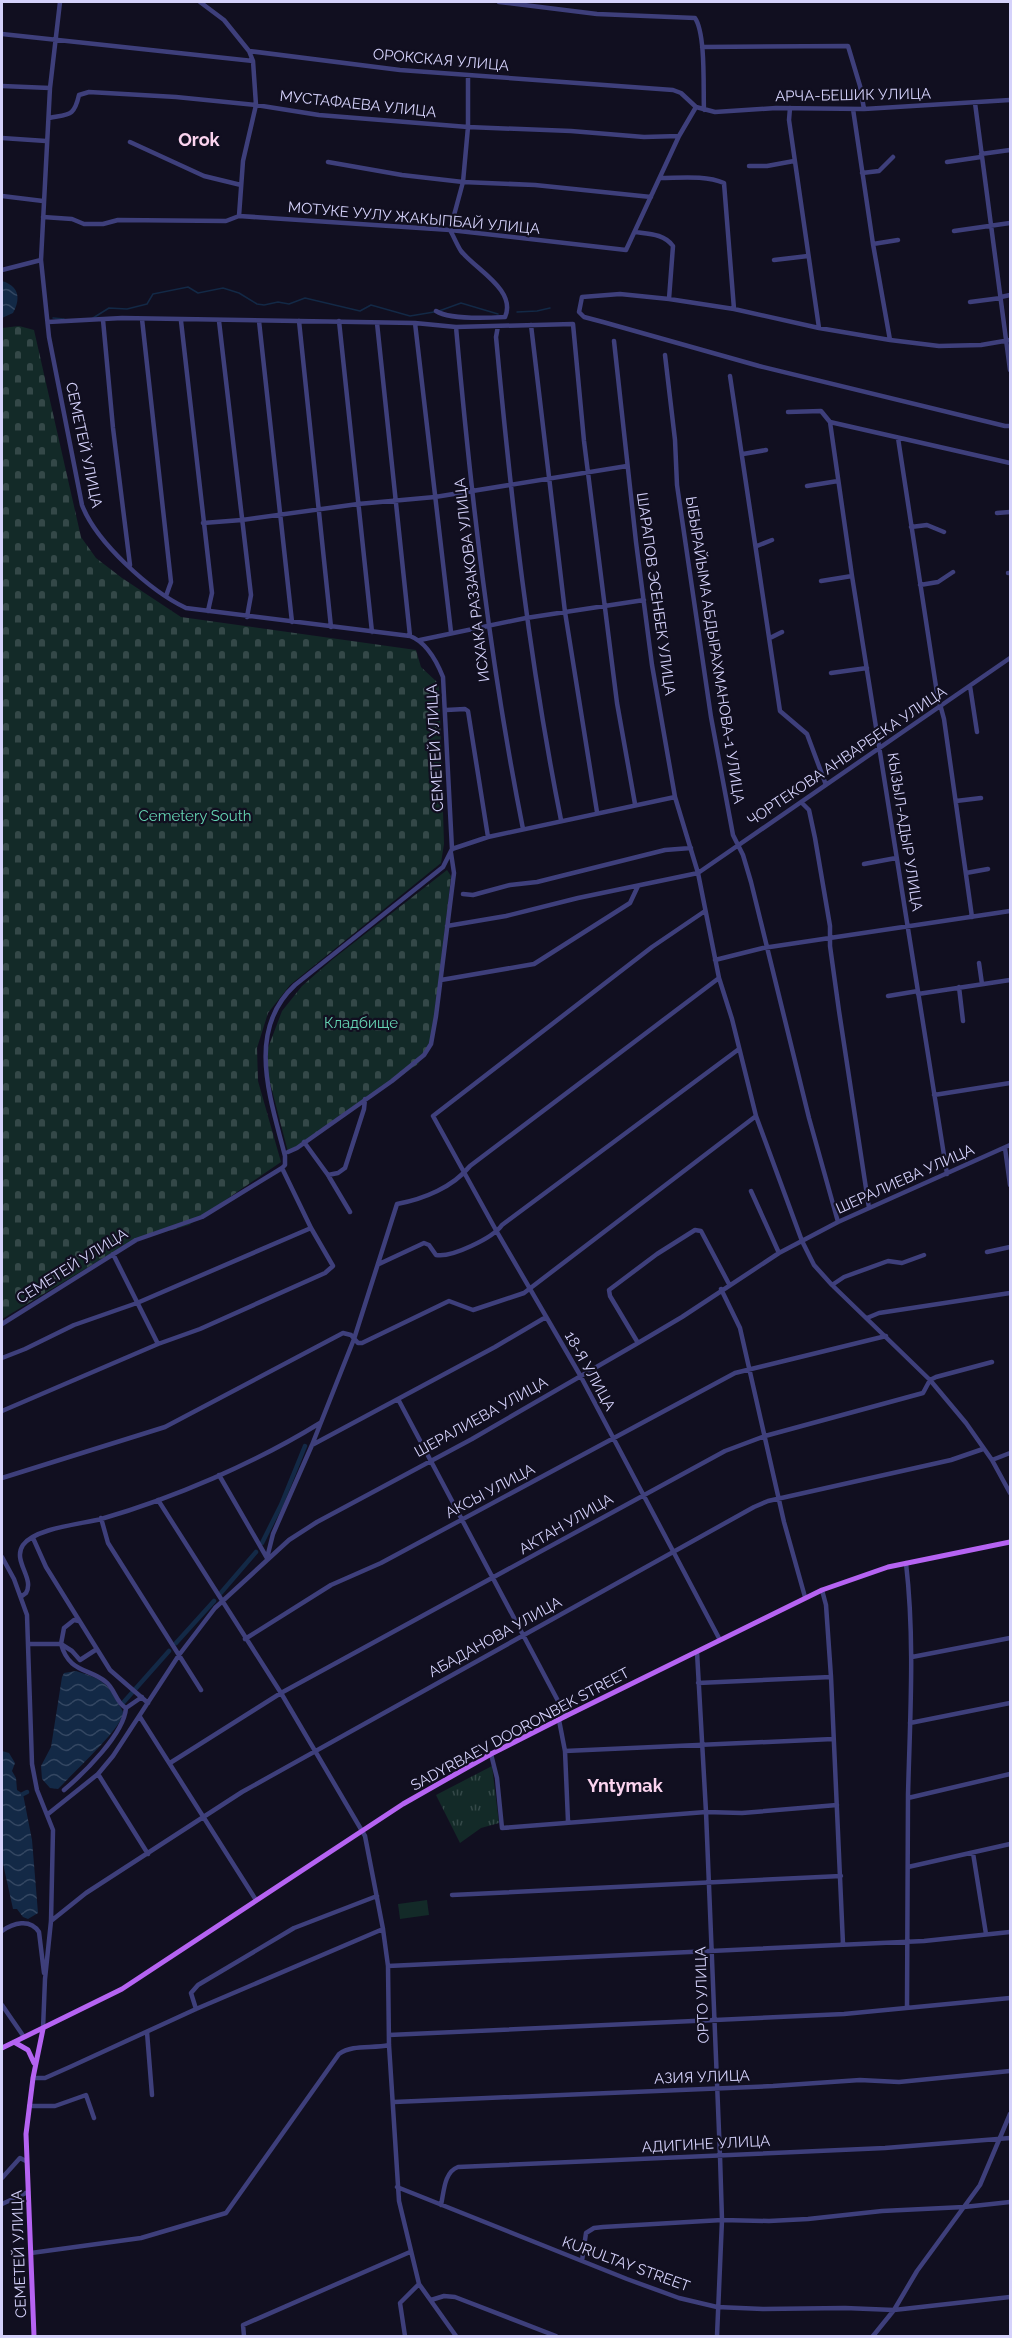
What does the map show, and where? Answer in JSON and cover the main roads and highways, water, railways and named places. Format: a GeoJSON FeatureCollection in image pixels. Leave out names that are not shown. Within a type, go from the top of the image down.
{"type":"FeatureCollection","features":[{"type":"Feature","properties":{"kind":"main road","name":"SADYRBAEV DOORONBEK STREET"},"geometry":{"type":"LineString","coordinates":[[2,2048],[122,1989],[411,1799],[491,1754],[566,1716],[822,1590],[859,1576],[906,1563],[1011,1542]]}},
{"type":"Feature","properties":{"kind":"main road","name":"СЕМЕТЕЙ УЛИЦА"},"geometry":{"type":"LineString","coordinates":[[34,2337],[26,2134],[33,2078],[43,2029]]}},
{"type":"Feature","properties":{"kind":"main road"},"geometry":{"type":"LineString","coordinates":[[14,2042],[28,2050],[35,2068]]}},
{"type":"Feature","properties":{"kind":"water"},"geometry":{"type":"Polygon","coordinates":[[[2,281],[15,289],[18,298],[13,313],[2,318],[2,281]]]}},
{"type":"Feature","properties":{"kind":"water"},"geometry":{"type":"Polygon","coordinates":[[[76,1671],[104,1684],[123,1712],[116,1727],[88,1759],[58,1789],[50,1788],[42,1779],[41,1766],[51,1747],[62,1677],[64,1673],[76,1671]]]}},
{"type":"Feature","properties":{"kind":"water"},"geometry":{"type":"Polygon","coordinates":[[[2,1751],[9,1753],[15,1763],[12,1771],[16,1778],[17,1790],[23,1794],[32,1840],[38,1913],[28,1919],[23,1917],[17,1909],[13,1909],[2,1859],[2,1751]]]}},
{"type":"Feature","properties":{"kind":"waterway"},"geometry":{"type":"LineString","coordinates":[[93,318],[109,308],[127,309],[147,304],[153,294],[188,287],[198,293],[223,288],[264,305],[278,302],[289,304],[305,298],[360,311],[371,305],[410,316],[434,312]]}},
{"type":"Feature","properties":{"kind":"waterway"},"geometry":{"type":"LineString","coordinates":[[439,311],[461,303],[498,314]]}},
{"type":"Feature","properties":{"kind":"waterway"},"geometry":{"type":"LineString","coordinates":[[517,312],[550,308]]}},
{"type":"Feature","properties":{"kind":"waterway"},"geometry":{"type":"LineString","coordinates":[[53,318],[64,319]]}},
{"type":"Feature","properties":{"kind":"waterway"},"geometry":{"type":"LineString","coordinates":[[262,1543],[281,1505],[305,1446]]}},
{"type":"Feature","properties":{"kind":"waterway"},"geometry":{"type":"LineString","coordinates":[[219,1595],[256,1552]]}},
{"type":"Feature","properties":{"kind":"waterway"},"geometry":{"type":"LineString","coordinates":[[176,1643],[214,1601]]}},
{"type":"Feature","properties":{"kind":"waterway"},"geometry":{"type":"LineString","coordinates":[[122,1704],[169,1651]]}},
{"type":"Feature","properties":{"kind":"waterway"},"geometry":{"type":"LineString","coordinates":[[23,1794],[27,1792]]}},
{"type":"Feature","properties":{"kind":"district","name":"Orok"},"geometry":{"type":"Point","coordinates":[199,139]}},
{"type":"Feature","properties":{"kind":"district","name":"Yntymak"},"geometry":{"type":"Point","coordinates":[625,1785]}},
{"type":"Feature","properties":{"kind":"park label","name":"Cemetery South"},"geometry":{"type":"Point","coordinates":[195,816]}},
{"type":"Feature","properties":{"kind":"park label","name":"Кладбище"},"geometry":{"type":"Point","coordinates":[361,1023]}}]}
